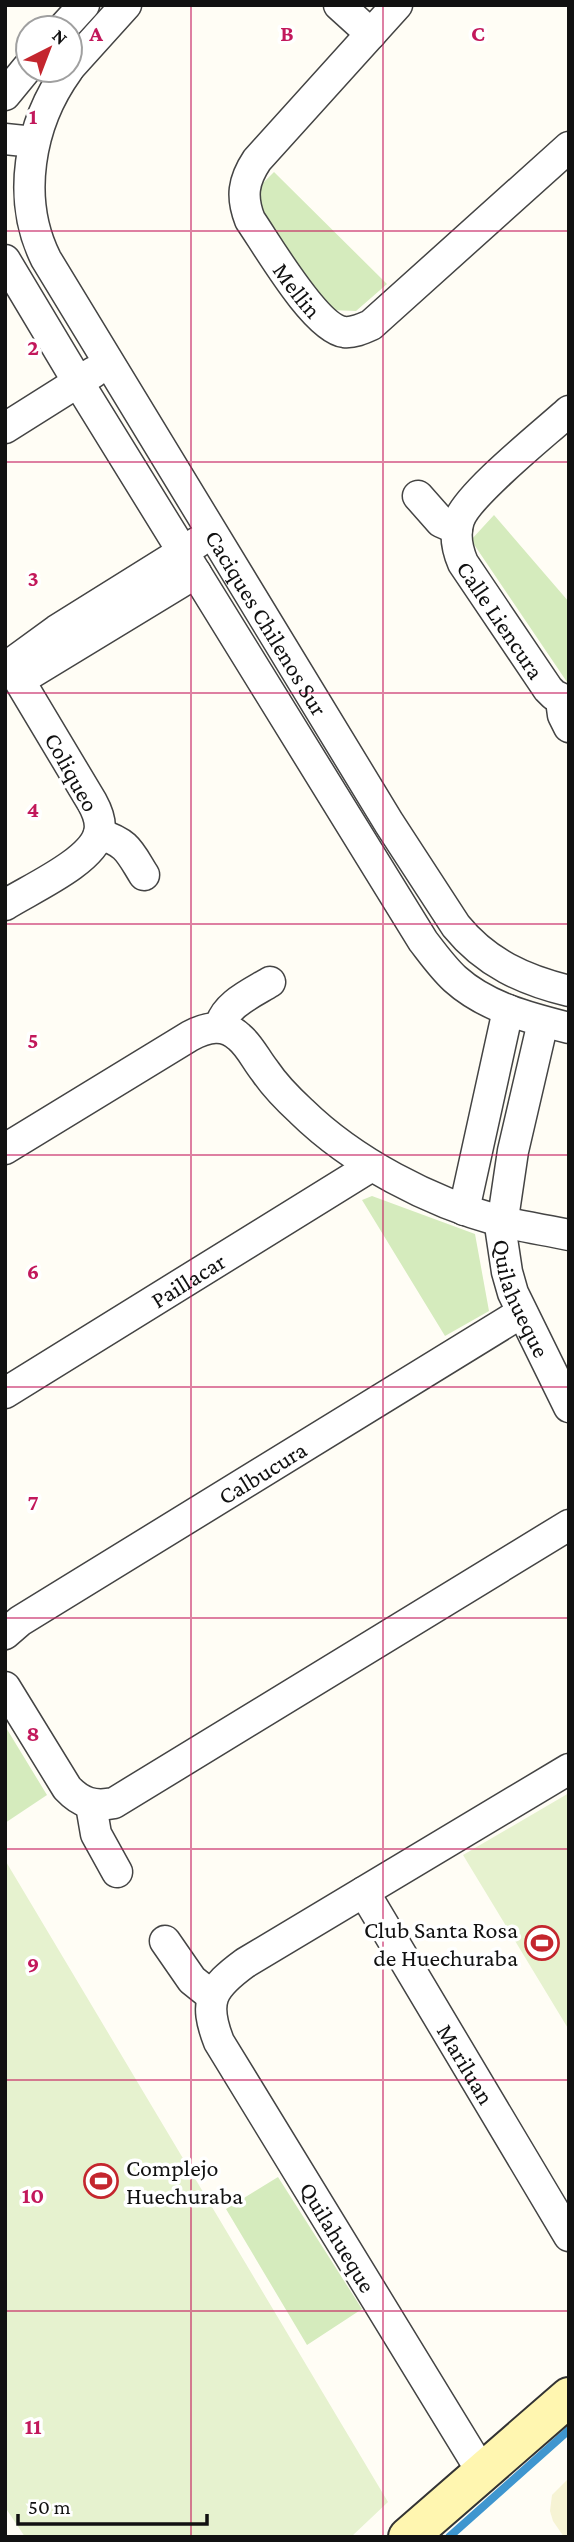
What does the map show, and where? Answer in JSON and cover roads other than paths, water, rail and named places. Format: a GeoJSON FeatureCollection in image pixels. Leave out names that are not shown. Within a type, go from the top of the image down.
{"type":"FeatureCollection","features":[{"type":"Feature","properties":{"kind":"street","name":"Caciques Chilenos Sur"},"geometry":{"type":"LineString","coordinates":[[84,52],[126,5]]}},
{"type":"Feature","properties":{"kind":"street"},"geometry":{"type":"LineString","coordinates":[[340,5],[371,34]]}},
{"type":"Feature","properties":{"kind":"street","name":"Mellin"},"geometry":{"type":"LineString","coordinates":[[397,5],[257,160],[248,173],[243,189],[244,205],[250,220],[312,310],[335,329],[351,332],[371,326],[569,147]]}},
{"type":"Feature","properties":{"kind":"street","name":"Caciques Chilenos Sur"},"geometry":{"type":"LineString","coordinates":[[60,84],[20,141],[17,195],[39,244],[389,823],[456,926],[480,952],[499,965],[524,977],[569,991]]}},
{"type":"Feature","properties":{"kind":"street","name":"Caciques Chilenos Sur"},"geometry":{"type":"LineString","coordinates":[[5,260],[416,931],[454,979],[465,987],[508,1010],[556,1025]]}},
{"type":"Feature","properties":{"kind":"street"},"geometry":{"type":"LineString","coordinates":[[5,428],[109,363]]}},
{"type":"Feature","properties":{"kind":"street","name":"Calle Liencura"},"geometry":{"type":"LineString","coordinates":[[566,710],[548,689],[463,563],[458,552],[457,529],[460,518],[473,499],[569,411]]}},
{"type":"Feature","properties":{"kind":"street","name":"Calle Liencura"},"geometry":{"type":"LineString","coordinates":[[418,496],[441,522],[457,529]]}},
{"type":"Feature","properties":{"kind":"street","name":"Coliqueo"},"geometry":{"type":"LineString","coordinates":[[5,905],[90,851],[99,834],[100,824],[92,802],[12,671],[48,636],[190,563],[212,531]]}},
{"type":"Feature","properties":{"kind":"street"},"geometry":{"type":"LineString","coordinates":[[99,834],[127,847],[144,876]]}},
{"type":"Feature","properties":{"kind":"street"},"geometry":{"type":"LineString","coordinates":[[220,1027],[227,1012],[270,982]]}},
{"type":"Feature","properties":{"kind":"street"},"geometry":{"type":"LineString","coordinates":[[464,1210],[508,1010]]}},
{"type":"Feature","properties":{"kind":"street","name":"Quilahueque"},"geometry":{"type":"LineString","coordinates":[[556,1025],[513,1151],[502,1222],[507,1272],[521,1313],[569,1407]]}},
{"type":"Feature","properties":{"kind":"street"},"geometry":{"type":"LineString","coordinates":[[5,1149],[190,1036],[201,1030],[220,1027],[240,1037],[283,1094],[327,1136],[370,1167],[464,1210],[502,1222],[569,1235]]}},
{"type":"Feature","properties":{"kind":"street","name":"Paillacar"},"geometry":{"type":"LineString","coordinates":[[5,1393],[370,1167]]}},
{"type":"Feature","properties":{"kind":"street","name":"Calbucura"},"geometry":{"type":"LineString","coordinates":[[5,1634],[20,1621],[521,1313]]}},
{"type":"Feature","properties":{"kind":"street"},"geometry":{"type":"LineString","coordinates":[[5,1687],[67,1788],[91,1805],[114,1803],[569,1525]]}},
{"type":"Feature","properties":{"kind":"street"},"geometry":{"type":"LineString","coordinates":[[165,1941],[191,1980],[212,1996],[223,1980],[245,1963],[569,1769]]}},
{"type":"Feature","properties":{"kind":"street"},"geometry":{"type":"LineString","coordinates":[[91,1805],[96,1834],[117,1872]]}},
{"type":"Feature","properties":{"kind":"street","name":"Mariluan"},"geometry":{"type":"LineString","coordinates":[[364,1892],[569,2236]]}},
{"type":"Feature","properties":{"kind":"street","name":"Quilahueque"},"geometry":{"type":"LineString","coordinates":[[212,1996],[210,2017],[219,2042],[482,2472]]}},
{"type":"Feature","properties":{"kind":"street"},"geometry":{"type":"LineString","coordinates":[[408,2537],[569,2396]]}},
{"type":"Feature","properties":{"kind":"waterway"},"geometry":{"type":"LineString","coordinates":[[449,2537],[569,2430]]}},
{"type":"Feature","properties":{"kind":"place","name":"Club Santa Rosa de Huechuraba"},"geometry":{"type":"Point","coordinates":[542,1943]}},
{"type":"Feature","properties":{"kind":"place","name":"Complejo Huechuraba"},"geometry":{"type":"Point","coordinates":[101,2181]}}]}
